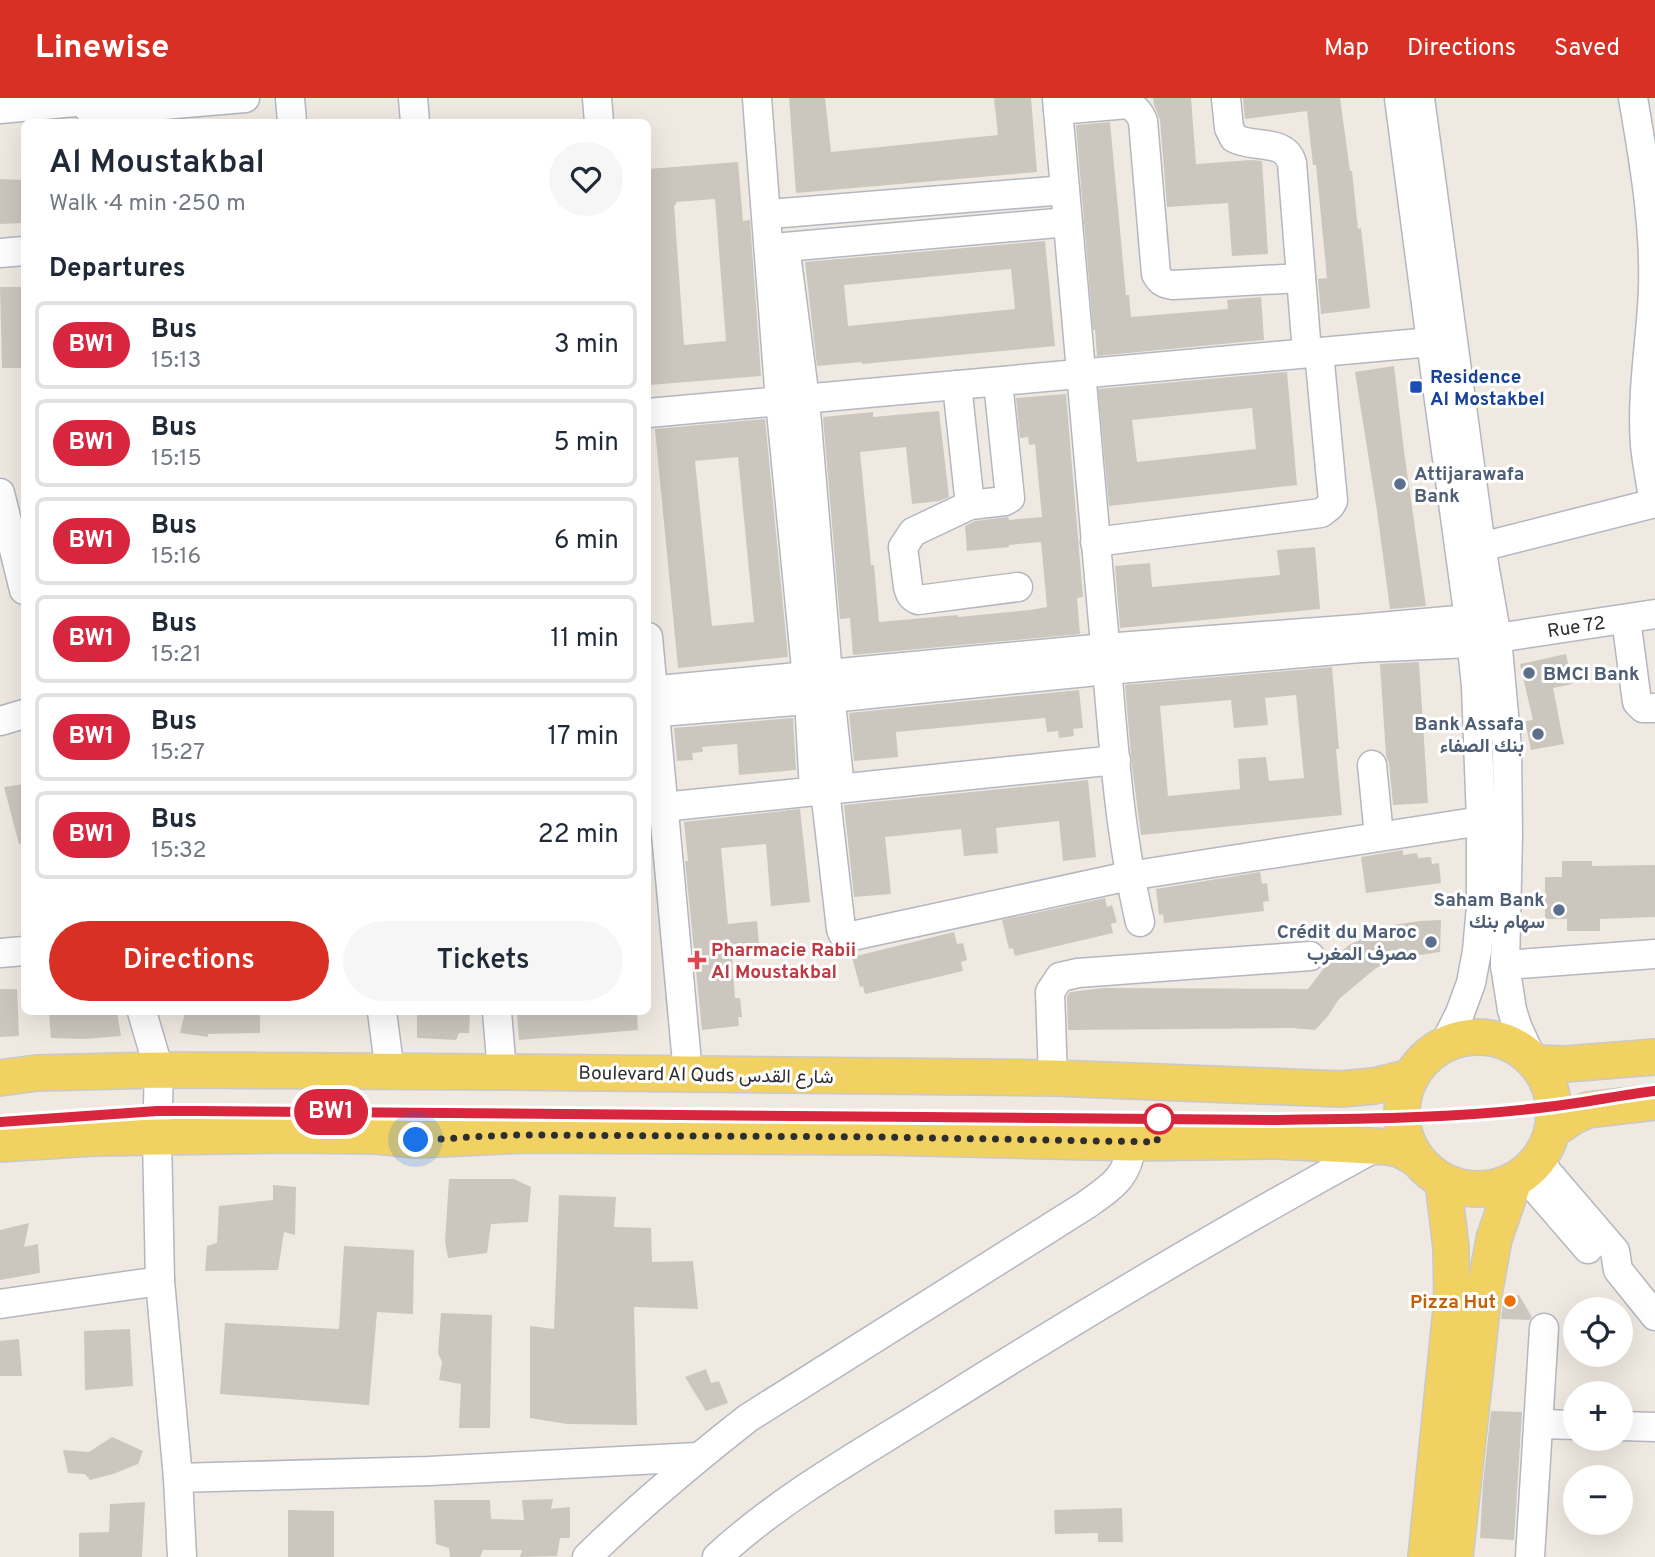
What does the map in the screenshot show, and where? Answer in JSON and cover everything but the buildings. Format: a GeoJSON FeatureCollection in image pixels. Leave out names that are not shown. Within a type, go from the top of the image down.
{"type":"FeatureCollection","features":[{"type":"Feature","properties":{"kind":"main road"},"geometry":{"type":"LineString","coordinates":[[1455,1557],[1484,1290],[1494,1239],[1525,1172],[1550,1141],[1555,1116],[1551,1089],[1545,1074],[1533,1060],[1504,1041],[1489,1037],[1466,1038],[1444,1045],[1425,1058],[1410,1077],[1402,1103],[1404,1133],[1409,1146],[1424,1168],[1443,1181],[1467,1189],[1491,1188],[1525,1172]]}},
{"type":"Feature","properties":{"kind":"main road"},"geometry":{"type":"LineString","coordinates":[[1533,1060],[1566,1064],[1655,1057]]}},
{"type":"Feature","properties":{"kind":"main road","name":"Boulevard Al Quds شارع القدس"},"geometry":{"type":"LineString","coordinates":[[0,1077],[37,1073],[159,1070],[502,1072],[1053,1078],[1341,1089],[1374,1086],[1410,1077]]}},
{"type":"Feature","properties":{"kind":"main road"},"geometry":{"type":"LineString","coordinates":[[1553,1130],[1588,1110],[1655,1102]]}},
{"type":"Feature","properties":{"kind":"main road"},"geometry":{"type":"LineString","coordinates":[[0,1144],[93,1138],[289,1135],[376,1136],[416,1140],[525,1135],[1132,1143],[1277,1141],[1378,1146],[1399,1149],[1417,1159]]}},
{"type":"Feature","properties":{"kind":"main road"},"geometry":{"type":"LineString","coordinates":[[1426,1557],[1452,1300],[1451,1248],[1443,1181]]}},
{"type":"Feature","properties":{"kind":"street"},"geometry":{"type":"LineString","coordinates":[[0,109],[245,98]]}},
{"type":"Feature","properties":{"kind":"street"},"geometry":{"type":"LineString","coordinates":[[290,98],[292,119]]}},
{"type":"Feature","properties":{"kind":"street"},"geometry":{"type":"LineString","coordinates":[[413,98],[415,119]]}},
{"type":"Feature","properties":{"kind":"street"},"geometry":{"type":"LineString","coordinates":[[597,98],[600,119]]}},
{"type":"Feature","properties":{"kind":"street"},"geometry":{"type":"LineString","coordinates":[[757,98],[792,400],[826,790],[843,934],[852,936],[1129,876],[1481,821]]}},
{"type":"Feature","properties":{"kind":"street"},"geometry":{"type":"LineString","coordinates":[[772,98],[785,247],[792,400]]}},
{"type":"Feature","properties":{"kind":"street"},"geometry":{"type":"LineString","coordinates":[[1095,542],[1321,513],[1333,501],[1301,278],[1290,155],[1284,149],[1234,138],[1229,128],[1226,98]]}},
{"type":"Feature","properties":{"kind":"street"},"geometry":{"type":"LineString","coordinates":[[1399,98],[1431,342],[1480,633],[1507,748],[1505,965],[1512,1010],[1533,1060]]}},
{"type":"Feature","properties":{"kind":"street"},"geometry":{"type":"LineString","coordinates":[[1420,98],[1481,547],[1476,686],[1481,906],[1471,983],[1444,1045]]}},
{"type":"Feature","properties":{"kind":"street"},"geometry":{"type":"LineString","coordinates":[[1481,547],[1654,503],[1645,443],[1651,378],[1654,288],[1651,191],[1633,98]]}},
{"type":"Feature","properties":{"kind":"street"},"geometry":{"type":"LineString","coordinates":[[1140,922],[1129,876],[1116,761],[1079,374],[1057,104],[1128,104],[1140,114],[1143,121],[1156,274],[1161,282],[1173,285],[1301,278]]}},
{"type":"Feature","properties":{"kind":"street"},"geometry":{"type":"LineString","coordinates":[[782,213],[1065,190]]}},
{"type":"Feature","properties":{"kind":"street"},"geometry":{"type":"LineString","coordinates":[[785,247],[1068,222]]}},
{"type":"Feature","properties":{"kind":"street"},"geometry":{"type":"LineString","coordinates":[[0,253],[21,251]]}},
{"type":"Feature","properties":{"kind":"street"},"geometry":{"type":"LineString","coordinates":[[651,414],[712,416],[792,400],[881,404],[957,385],[1431,342]]}},
{"type":"Feature","properties":{"kind":"street"},"geometry":{"type":"LineString","coordinates":[[998,382],[1010,498],[970,505],[913,531],[903,547],[909,593],[918,600],[1018,587]]}},
{"type":"Feature","properties":{"kind":"street"},"geometry":{"type":"LineString","coordinates":[[957,385],[970,505]]}},
{"type":"Feature","properties":{"kind":"street"},"geometry":{"type":"LineString","coordinates":[[0,493],[21,578]]}},
{"type":"Feature","properties":{"kind":"street","name":"Rue 72"},"geometry":{"type":"LineString","coordinates":[[651,702],[1106,659],[1357,629],[1480,633],[1655,614]]}},
{"type":"Feature","properties":{"kind":"street"},"geometry":{"type":"LineString","coordinates":[[1626,619],[1637,702],[1643,708],[1655,708]]}},
{"type":"Feature","properties":{"kind":"street"},"geometry":{"type":"LineString","coordinates":[[651,702],[654,773],[663,807],[688,1074]]}},
{"type":"Feature","properties":{"kind":"street"},"geometry":{"type":"LineString","coordinates":[[0,721],[21,715]]}},
{"type":"Feature","properties":{"kind":"street"},"geometry":{"type":"LineString","coordinates":[[663,807],[1116,761]]}},
{"type":"Feature","properties":{"kind":"street"},"geometry":{"type":"LineString","coordinates":[[1372,765],[1379,836]]}},
{"type":"Feature","properties":{"kind":"street"},"geometry":{"type":"LineString","coordinates":[[0,953],[21,951]]}},
{"type":"Feature","properties":{"kind":"street"},"geometry":{"type":"LineString","coordinates":[[1505,965],[1655,954]]}},
{"type":"Feature","properties":{"kind":"street"},"geometry":{"type":"LineString","coordinates":[[1053,1078],[1049,992],[1060,977],[1078,973],[1310,957]]}},
{"type":"Feature","properties":{"kind":"street"},"geometry":{"type":"LineString","coordinates":[[143,1015],[159,1070],[157,1137],[160,1281],[178,1478],[182,1557]]}},
{"type":"Feature","properties":{"kind":"street"},"geometry":{"type":"LineString","coordinates":[[382,1015],[390,1072]]}},
{"type":"Feature","properties":{"kind":"street"},"geometry":{"type":"LineString","coordinates":[[497,1015],[502,1072]]}},
{"type":"Feature","properties":{"kind":"street"},"geometry":{"type":"LineString","coordinates":[[587,1557],[628,1517],[748,1418],[1110,1188],[1127,1167],[1132,1143]]}},
{"type":"Feature","properties":{"kind":"street"},"geometry":{"type":"LineString","coordinates":[[717,1557],[791,1498],[1063,1326],[1178,1257],[1378,1146]]}},
{"type":"Feature","properties":{"kind":"street"},"geometry":{"type":"LineString","coordinates":[[1525,1172],[1602,1264],[1618,1269],[1655,1316]]}},
{"type":"Feature","properties":{"kind":"street"},"geometry":{"type":"LineString","coordinates":[[0,1304],[160,1281]]}},
{"type":"Feature","properties":{"kind":"street"},"geometry":{"type":"LineString","coordinates":[[1530,1557],[1544,1328]]}},
{"type":"Feature","properties":{"kind":"street"},"geometry":{"type":"LineString","coordinates":[[1539,1424],[1563,1424]]}},
{"type":"Feature","properties":{"kind":"street"},"geometry":{"type":"LineString","coordinates":[[1633,1426],[1655,1427]]}},
{"type":"Feature","properties":{"kind":"street"},"geometry":{"type":"LineString","coordinates":[[178,1478],[429,1471],[698,1457]]}},
{"type":"Feature","properties":{"kind":"bus line","name":"BW1"},"geometry":{"type":"LineString","coordinates":[[0,1122],[157,1111],[1402,1119],[1554,1106],[1655,1091]]}},
{"type":"Feature","properties":{"kind":"place","name":"Residence Al Mostakbel"},"geometry":{"type":"Point","coordinates":[1416,387]}},
{"type":"Feature","properties":{"kind":"place","name":"Attijarawafa Bank"},"geometry":{"type":"Point","coordinates":[1400,484]}},
{"type":"Feature","properties":{"kind":"place","name":"BMCI Bank"},"geometry":{"type":"Point","coordinates":[1529,673]}},
{"type":"Feature","properties":{"kind":"place","name":"Bank Assafa بنك الصفاء"},"geometry":{"type":"Point","coordinates":[1538,734]}},
{"type":"Feature","properties":{"kind":"place","name":"Saham Bank سهام بنك"},"geometry":{"type":"Point","coordinates":[1559,910]}},
{"type":"Feature","properties":{"kind":"place","name":"Crédit du Maroc مصرف المغرب"},"geometry":{"type":"Point","coordinates":[1431,942]}},
{"type":"Feature","properties":{"kind":"place","name":"Pharmacie Rabii Al Moustakbal"},"geometry":{"type":"Point","coordinates":[697,960]}},
{"type":"Feature","properties":{"kind":"place","name":"Pizza Hut"},"geometry":{"type":"Point","coordinates":[1510,1301]}},
{"type":"Feature","properties":{"kind":"route"},"geometry":{"type":"LineString","coordinates":[[416,1140],[525,1135],[880,1137],[1132,1143],[1157,1142],[1159,1119]]}}]}
